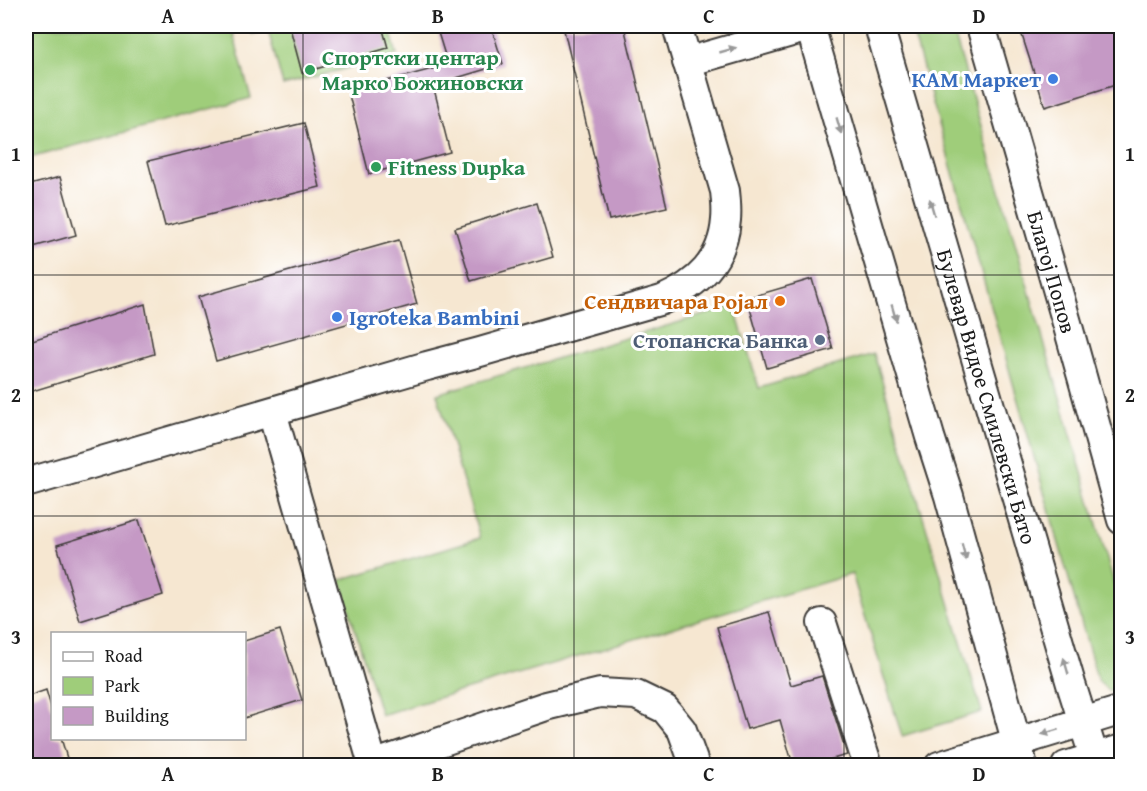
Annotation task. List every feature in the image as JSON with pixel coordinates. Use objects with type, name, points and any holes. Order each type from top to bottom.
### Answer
[{"type":"street","points":[[687,62],[810,26],[949,495],[1020,754]]},
{"type":"street","name":"Булевар Видое Смилевски Бато","points":[[879,26],[1071,684],[1096,761]]},
{"type":"street","name":"Благој Попов","points":[[981,26],[1122,520]]},
{"type":"street","points":[[26,483],[272,412],[416,374],[662,300],[680,292],[700,277],[715,260],[726,219],[725,191],[687,62],[682,27]]},
{"type":"street","points":[[272,412],[324,560],[372,765],[546,706],[600,693],[636,694],[665,709],[682,730],[695,765]]},
{"type":"street","points":[[822,623],[868,765]]},
{"type":"street","points":[[939,765],[1020,754],[1084,722],[1122,710]]},
{"type":"street","points":[[1066,765],[1096,761],[1122,749]]},
{"type":"green space","points":[[26,26],[231,26],[251,98],[26,159]]},
{"type":"green space","name":"Спортски центар Марко Божиновски","points":[[250,26],[389,26],[397,55],[283,85],[268,30],[252,34]]},
{"type":"green space","points":[[911,26],[952,26],[1121,607],[1121,694],[1108,690],[1098,681]]},
{"type":"green space","points":[[734,306],[759,388],[874,354],[982,712],[902,736],[852,574],[381,715],[340,580],[480,538],[437,394]]},
{"type":"building","points":[[298,26],[382,26],[388,48],[302,73],[290,28]]},
{"type":"building","points":[[436,26],[491,26],[503,64],[433,85],[450,152],[369,174],[348,91],[448,65]]},
{"type":"building","points":[[563,26],[624,26],[667,207],[609,220]]},
{"type":"building","points":[[1019,26],[1122,26],[1122,83],[1045,107]]},
{"type":"building","points":[[304,123],[320,187],[165,226],[148,161]]},
{"type":"building","points":[[60,177],[76,235],[26,249],[26,186]]},
{"type":"building","points":[[537,203],[553,257],[471,281],[455,228]]},
{"type":"building","points":[[399,240],[417,304],[216,361],[198,297]]},
{"type":"building","points":[[812,279],[833,349],[767,368],[747,298]]},
{"type":"building","points":[[145,304],[154,354],[26,393],[26,342]]},
{"type":"building","points":[[139,520],[163,595],[80,621],[57,545]]},
{"type":"building","points":[[769,612],[791,685],[822,676],[847,755],[810,765],[793,765],[780,720],[747,729],[717,627]]},
{"type":"building","points":[[280,630],[302,700],[246,717],[246,640]]},
{"type":"building","points":[[46,690],[51,707],[51,740],[62,740],[69,765],[26,765],[26,697]]},
{"type":"place","name":"Спортски центар Марко Божиновски","points":[[310,70]]},
{"type":"place","name":"КАМ Маркет","points":[[1053,79]]},
{"type":"place","name":"Fitness Dupka","points":[[376,167]]},
{"type":"place","name":"Сендвичара Ројал","points":[[780,301]]},
{"type":"place","name":"Igroteka Bambini","points":[[337,317]]},
{"type":"place","name":"Стопанска Банка","points":[[820,340]]}]
